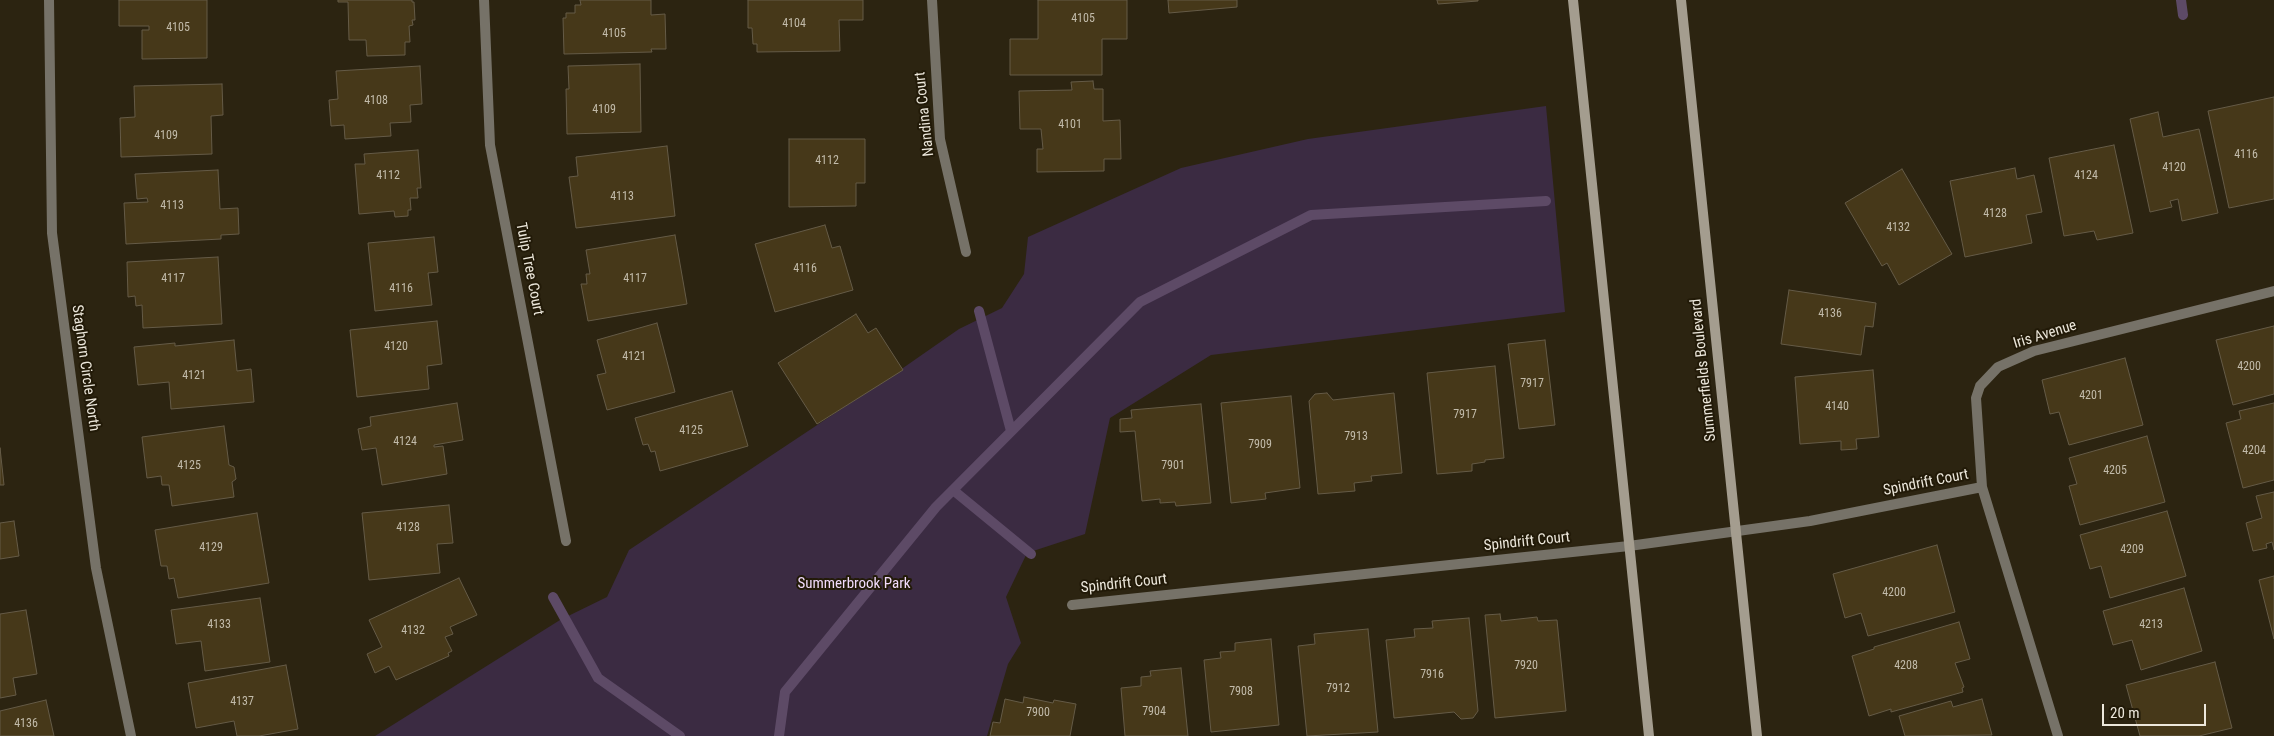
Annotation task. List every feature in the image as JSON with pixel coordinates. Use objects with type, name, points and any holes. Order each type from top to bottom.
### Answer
[{"type":"street","name":"Staghorn Circle North","points":[[50,0],[52,233],[96,568],[131,736]]},
{"type":"street","name":"Tulip Tree Court","points":[[484,0],[490,145],[566,541]]},
{"type":"street","name":"Nandina Court","points":[[932,0],[940,139],[966,252]]},
{"type":"street","points":[[1573,0],[1649,736]]},
{"type":"street","name":"Summerfields Boulevard","points":[[1681,0],[1757,736]]},
{"type":"street","name":"Iris Avenue","points":[[2058,736],[1982,488],[1976,398],[1980,386],[1998,367],[2034,351],[2274,291]]},
{"type":"street","name":"Spindrift Court","points":[[1072,605],[1629,546],[1810,521],[1982,488]]},
{"type":"green space","name":"Summerbrook Park","points":[[1546,106],[1565,312],[1211,355],[1110,418],[1085,534],[1027,553],[1006,597],[1021,643],[1008,664],[987,736],[375,736],[560,620],[607,597],[629,550],[959,329],[1002,308],[1024,274],[1028,237],[1181,168],[1308,139]]},
{"type":"building","points":[[119,0],[207,0],[207,58],[142,59],[142,30],[149,30],[149,26],[119,26]]},
{"type":"building","points":[[338,0],[412,0],[414,2],[415,20],[412,20],[413,25],[409,26],[410,42],[405,42],[405,55],[367,56],[366,40],[349,40],[348,2],[338,2]]},
{"type":"building","points":[[580,0],[651,0],[651,15],[665,14],[666,49],[651,49],[652,52],[564,54],[563,18],[566,18],[566,13],[575,13],[575,5],[581,5]]},
{"type":"building","points":[[748,0],[863,0],[863,20],[839,20],[840,51],[757,52],[757,44],[753,44],[752,28],[748,28]]},
{"type":"building","points":[[1038,0],[1127,0],[1127,39],[1102,39],[1102,75],[1010,75],[1010,39],[1038,39]]},
{"type":"building","points":[[1168,0],[1237,0],[1237,7],[1169,13]]},
{"type":"building","points":[[1437,0],[1478,0],[1478,1],[1438,4]]},
{"type":"building","points":[[640,64],[641,132],[567,134],[566,89],[569,89],[568,66]]},
{"type":"building","points":[[420,66],[422,104],[410,105],[411,122],[390,123],[391,136],[345,139],[344,125],[331,126],[329,100],[338,99],[336,71]]},
{"type":"building","points":[[1093,81],[1094,89],[1103,89],[1103,121],[1120,120],[1121,159],[1104,159],[1104,171],[1037,172],[1037,149],[1043,149],[1041,129],[1020,129],[1019,91],[1072,90],[1071,82]]},
{"type":"building","points":[[222,84],[223,115],[211,116],[212,154],[121,157],[120,118],[135,117],[134,86]]},
{"type":"building","points":[[2274,97],[2274,199],[2229,208],[2208,111]]},
{"type":"building","points":[[2158,112],[2163,137],[2199,129],[2218,213],[2182,221],[2178,199],[2170,201],[2172,207],[2150,212],[2130,119]]},
{"type":"building","points":[[789,139],[865,139],[865,183],[856,183],[856,206],[789,207]]},
{"type":"building","points":[[2114,145],[2133,233],[2097,240],[2094,231],[2064,236],[2049,158]]},
{"type":"building","points":[[667,146],[675,216],[576,228],[569,177],[578,176],[576,157]]},
{"type":"building","points":[[418,150],[421,188],[417,188],[418,198],[410,198],[411,210],[408,210],[408,216],[395,217],[394,211],[359,214],[355,164],[365,164],[364,154]]},
{"type":"building","points":[[2015,168],[2017,179],[2034,175],[2042,212],[2026,215],[2032,243],[1965,257],[1950,181]]},
{"type":"building","points":[[1902,169],[1952,254],[1899,285],[1887,263],[1882,266],[1845,203]]},
{"type":"building","points":[[218,170],[220,209],[238,208],[239,234],[221,235],[221,239],[126,244],[124,203],[148,202],[147,198],[137,199],[135,174]]},
{"type":"building","points":[[825,225],[832,248],[840,246],[853,290],[775,312],[755,244]]},
{"type":"building","points":[[675,235],[687,304],[588,321],[581,284],[587,284],[586,274],[590,274],[586,250]]},
{"type":"building","points":[[434,237],[438,272],[428,273],[432,305],[375,311],[368,243]]},
{"type":"building","points":[[218,257],[222,324],[143,328],[142,305],[136,306],[135,296],[128,297],[127,262]]},
{"type":"building","points":[[1789,290],[1876,303],[1873,327],[1865,326],[1861,355],[1781,344]]},
{"type":"building","points":[[856,314],[868,333],[876,328],[903,370],[817,424],[778,363]]},
{"type":"building","points":[[437,321],[442,364],[427,366],[429,389],[357,397],[350,330]]},
{"type":"building","points":[[657,323],[675,392],[607,410],[597,375],[606,373],[597,340]]},
{"type":"building","points":[[2274,326],[2274,394],[2233,405],[2216,340]]},
{"type":"building","points":[[234,340],[237,371],[251,369],[254,402],[171,409],[169,382],[138,385],[134,347],[175,343],[175,346]]},
{"type":"building","points":[[1545,340],[1555,425],[1519,429],[1508,344]]},
{"type":"building","points":[[2125,358],[2143,425],[2069,445],[2059,412],[2050,414],[2042,380]]},
{"type":"building","points":[[1495,366],[1504,458],[1485,460],[1485,462],[1472,464],[1472,471],[1437,474],[1427,373]]},
{"type":"building","points":[[1873,370],[1879,437],[1856,439],[1857,449],[1841,450],[1841,441],[1800,444],[1795,377]]},
{"type":"building","points":[[732,391],[748,446],[660,471],[655,451],[651,452],[648,444],[643,445],[635,418]]},
{"type":"building","points":[[1327,393],[1333,400],[1394,393],[1402,473],[1371,476],[1372,481],[1354,483],[1355,491],[1318,494],[1309,401],[1315,394]]},
{"type":"building","points":[[1291,396],[1300,488],[1265,493],[1266,499],[1231,503],[1221,403]]},
{"type":"building","points":[[457,403],[463,440],[434,445],[434,447],[443,446],[447,474],[382,485],[376,448],[362,450],[358,429],[371,426],[370,417]]},
{"type":"building","points":[[2274,403],[2274,480],[2243,488],[2226,423],[2241,419],[2239,411]]},
{"type":"building","points":[[1201,404],[1211,503],[1176,506],[1175,502],[1160,503],[1160,499],[1142,501],[1135,431],[1120,432],[1120,419],[1132,418],[1131,410]]},
{"type":"building","points":[[224,426],[229,465],[234,467],[236,479],[232,482],[234,497],[172,506],[169,485],[162,485],[161,476],[147,478],[142,437]]},
{"type":"building","points":[[2147,436],[2165,502],[2080,525],[2069,486],[2077,484],[2069,458]]},
{"type":"building","points":[[0,448],[4,485],[0,485]]},
{"type":"building","points":[[2274,492],[2274,550],[2272,542],[2266,544],[2267,548],[2253,551],[2246,523],[2262,518],[2256,496]]},
{"type":"building","points":[[449,505],[453,543],[437,544],[440,573],[369,580],[362,513]]},
{"type":"building","points":[[2167,511],[2186,576],[2110,598],[2101,566],[2090,569],[2080,535]]},
{"type":"building","points":[[257,513],[269,583],[178,598],[174,578],[169,579],[167,566],[161,566],[155,530]]},
{"type":"building","points":[[14,521],[19,556],[0,559],[0,523]]},
{"type":"building","points":[[1937,545],[1955,612],[1868,636],[1861,613],[1845,618],[1833,574]]},
{"type":"building","points":[[2274,576],[2274,639],[2259,580]]},
{"type":"building","points":[[459,578],[477,615],[450,627],[453,634],[445,637],[452,651],[448,653],[449,656],[396,680],[389,666],[375,673],[367,654],[382,647],[369,620]]},
{"type":"building","points":[[2184,588],[2202,651],[2141,670],[2132,640],[2113,645],[2103,611]]},
{"type":"building","points":[[260,598],[270,662],[205,671],[201,641],[176,644],[171,610]]},
{"type":"building","points":[[26,610],[37,674],[13,678],[16,695],[0,698],[0,614]]},
{"type":"building","points":[[1500,614],[1501,621],[1537,617],[1538,621],[1557,620],[1566,711],[1495,718],[1485,615]]},
{"type":"building","points":[[1469,618],[1478,711],[1473,718],[1461,719],[1454,712],[1394,718],[1386,640],[1415,637],[1414,629],[1433,628],[1432,621]]},
{"type":"building","points":[[1959,622],[1970,659],[1955,663],[1964,687],[1962,688],[1963,692],[1891,712],[1891,709],[1869,716],[1852,656],[1874,649],[1874,647]]},
{"type":"building","points":[[1368,629],[1378,732],[1307,736],[1298,646],[1315,644],[1314,634]]},
{"type":"building","points":[[1271,639],[1279,725],[1211,732],[1204,660],[1221,658],[1220,652],[1235,651],[1235,643]]},
{"type":"building","points":[[2215,662],[2232,728],[2199,736],[2140,736],[2126,685]]},
{"type":"building","points":[[286,665],[298,729],[259,736],[237,736],[234,721],[196,728],[188,683]]},
{"type":"building","points":[[1181,668],[1188,736],[1125,736],[1121,688],[1141,686],[1141,677],[1151,676],[1150,671]]},
{"type":"building","points":[[1024,697],[1053,703],[1054,700],[1076,704],[1070,736],[990,736],[993,722],[1000,723],[1005,699],[1023,703]]},
{"type":"building","points":[[1982,699],[1992,735],[1905,736],[1899,716],[1951,701],[1953,707]]},
{"type":"building","points":[[46,700],[54,736],[0,736],[0,711]]},
{"type":"waterway","points":[[2181,0],[2183,15]]},
{"type":"waterway","points":[[779,736],[785,692],[936,507],[1140,302],[1311,215],[1546,201]]},
{"type":"waterway","points":[[979,311],[1011,431]]},
{"type":"waterway","points":[[953,490],[1031,554]]},
{"type":"waterway","points":[[553,597],[598,678],[680,736]]}]
